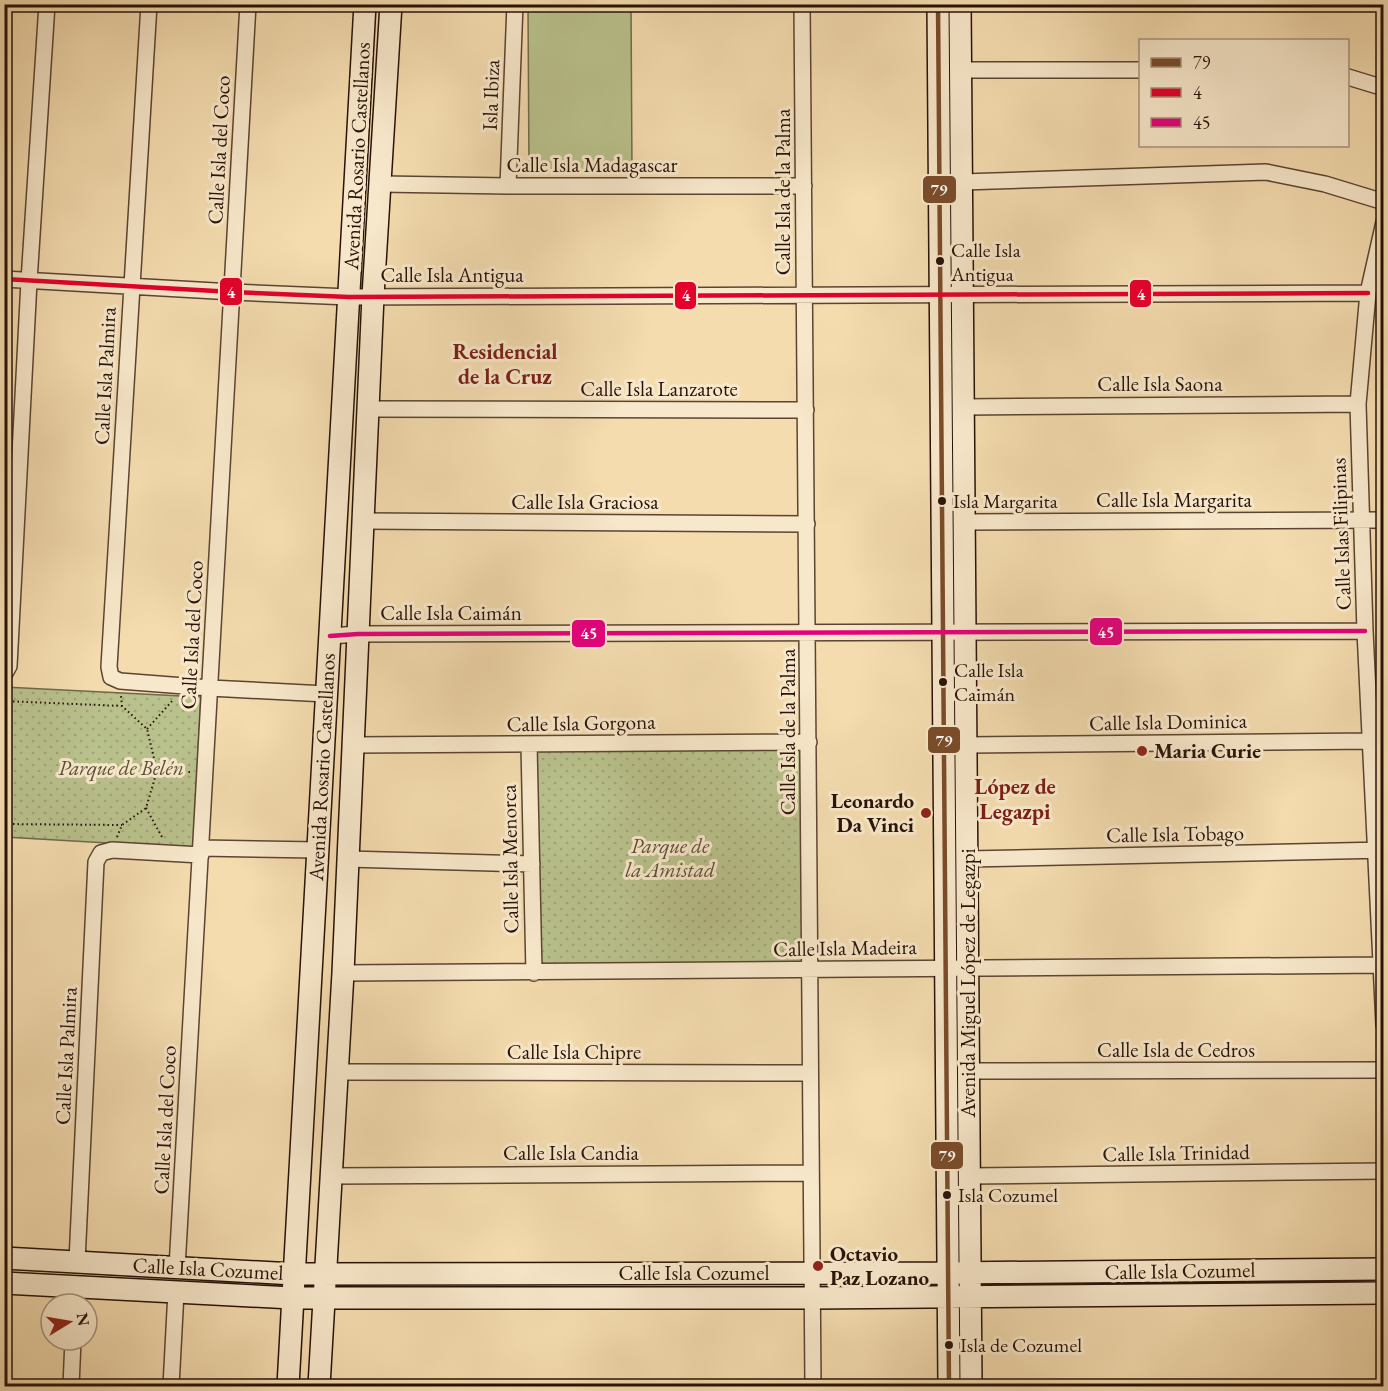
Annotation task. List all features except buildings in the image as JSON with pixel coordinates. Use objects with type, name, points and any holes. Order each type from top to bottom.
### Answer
[{"type":"street","points":[[5,675],[9,666],[46,4]]},
{"type":"street","name":"Calle Isla Palmira","points":[[115,679],[109,667],[149,4]]},
{"type":"street","name":"Calle Isla del Coco","points":[[177,1268],[248,4]]},
{"type":"street","name":"Avenida Rosario Castellanos","points":[[288,1386],[365,4]]},
{"type":"street","name":"Avenida Rosario Castellanos","points":[[319,1386],[338,1072],[368,409],[391,4]]},
{"type":"street","name":"Isla Ibiza","points":[[508,186],[515,4]]},
{"type":"street","name":"Calle Isla de la Palma","points":[[802,4],[813,1386]]},
{"type":"street","name":"Avenida Miguel López de Legazpi","points":[[938,4],[949,1386]]},
{"type":"street","name":"Avenida Miguel López de Legazpi","points":[[960,4],[971,1386]]},
{"type":"street","points":[[961,70],[1139,70]]},
{"type":"street","points":[[1349,78],[1383,88]]},
{"type":"street","points":[[962,182],[1266,172],[1325,184],[1383,202]]},
{"type":"street","name":"Calle Isla Madagascar","points":[[381,184],[804,186]]},
{"type":"street","name":"Calle Islas Filipinas","points":[[1383,222],[1368,293],[1358,404],[1365,631],[1380,850],[1383,1025]]},
{"type":"street","name":"Calle Isla Antigua","points":[[4,279],[349,297],[1368,293]]},
{"type":"street","name":"Calle Isla Saona","points":[[963,407],[1358,404]]},
{"type":"street","name":"Calle Isla Lanzarote","points":[[368,409],[806,410]]},
{"type":"street","name":"Calle Isla Margarita","points":[[964,522],[1383,520]]},
{"type":"street","name":"Calle Isla Graciosa","points":[[363,521],[807,524]]},
{"type":"street","name":"Calle Isla Caimán","points":[[330,636],[358,634],[1365,631]]},
{"type":"street","points":[[115,679],[210,688],[326,693]]},
{"type":"street","name":"Calle Isla Dominica","points":[[966,746],[1371,741]]},
{"type":"street","name":"Calle Isla Gorgona","points":[[353,745],[809,742]]},
{"type":"street","name":"Calle Isla Menorca","points":[[529,745],[534,973]]},
{"type":"street","points":[[107,851],[172,854],[318,850]]},
{"type":"street","name":"Calle Isla Tobago","points":[[967,859],[1380,850]]},
{"type":"street","name":"Calle Isla Palmira","points":[[77,1261],[96,862],[107,851]]},
{"type":"street","points":[[348,860],[532,864]]},
{"type":"street","name":"Calle Isla Madeira","points":[[343,973],[1382,965]]},
{"type":"street","name":"Calle Isla de Cedros","points":[[968,1071],[1383,1070]]},
{"type":"street","name":"Calle Isla Chipre","points":[[338,1072],[810,1073]]},
{"type":"street","name":"Calle Isla Trinidad","points":[[969,1176],[1383,1171]]},
{"type":"street","name":"Calle Isla Candia","points":[[332,1176],[811,1173]]},
{"type":"street","name":"Calle Isla Cozumel","points":[[4,1258],[294,1274],[970,1273],[1383,1269]]},
{"type":"street","name":"Calle Isla Cozumel","points":[[4,1282],[59,1292]]},
{"type":"street","points":[[171,1386],[176,1292]]},
{"type":"street","name":"Calle Isla Cozumel","points":[[99,1294],[176,1292],[292,1298],[812,1298],[1383,1293]]},
{"type":"street","points":[[71,1386],[72,1352]]},
{"type":"path","points":[[107,851],[122,825],[146,808],[157,771],[147,729],[122,706],[115,679]]},
{"type":"path","points":[[147,729],[186,686]]},
{"type":"path","points":[[4,701],[122,706]]},
{"type":"path","points":[[157,771],[205,773]]},
{"type":"path","points":[[146,808],[172,854]]},
{"type":"path","points":[[4,824],[122,825]]},
{"type":"green space","points":[[528,5],[631,5],[632,172],[529,171]]},
{"type":"green space","name":"Parque de Belén","points":[[4,687],[201,697],[193,848],[5,837]]},
{"type":"green space","name":"Parque de la Amistad","points":[[804,747],[805,965],[539,968],[534,750]]},
{"type":"transit line","name":"79","points":[[938,4],[949,1386]]},
{"type":"transit line","name":"4","points":[[4,279],[349,297],[1368,293]]},
{"type":"transit line","name":"45","points":[[330,636],[358,634],[1365,631]]},
{"type":"place","name":"Calle Isla Antigua","points":[[940,261]]},
{"type":"place","name":"Isla Margarita","points":[[942,501]]},
{"type":"place","name":"Calle Isla Caimán","points":[[943,682]]},
{"type":"place","name":"Maria Curie","points":[[1142,751]]},
{"type":"place","name":"Leonardo Da Vinci","points":[[926,813]]},
{"type":"place","name":"Isla Cozumel","points":[[947,1195]]},
{"type":"place","name":"Octavio Paz Lozano","points":[[818,1266]]},
{"type":"place","name":"Isla de Cozumel","points":[[949,1345]]},
{"type":"district","name":"Residencial de la Cruz","points":[[505,364]]},
{"type":"district","name":"López de Legazpi","points":[[1015,798]]}]
